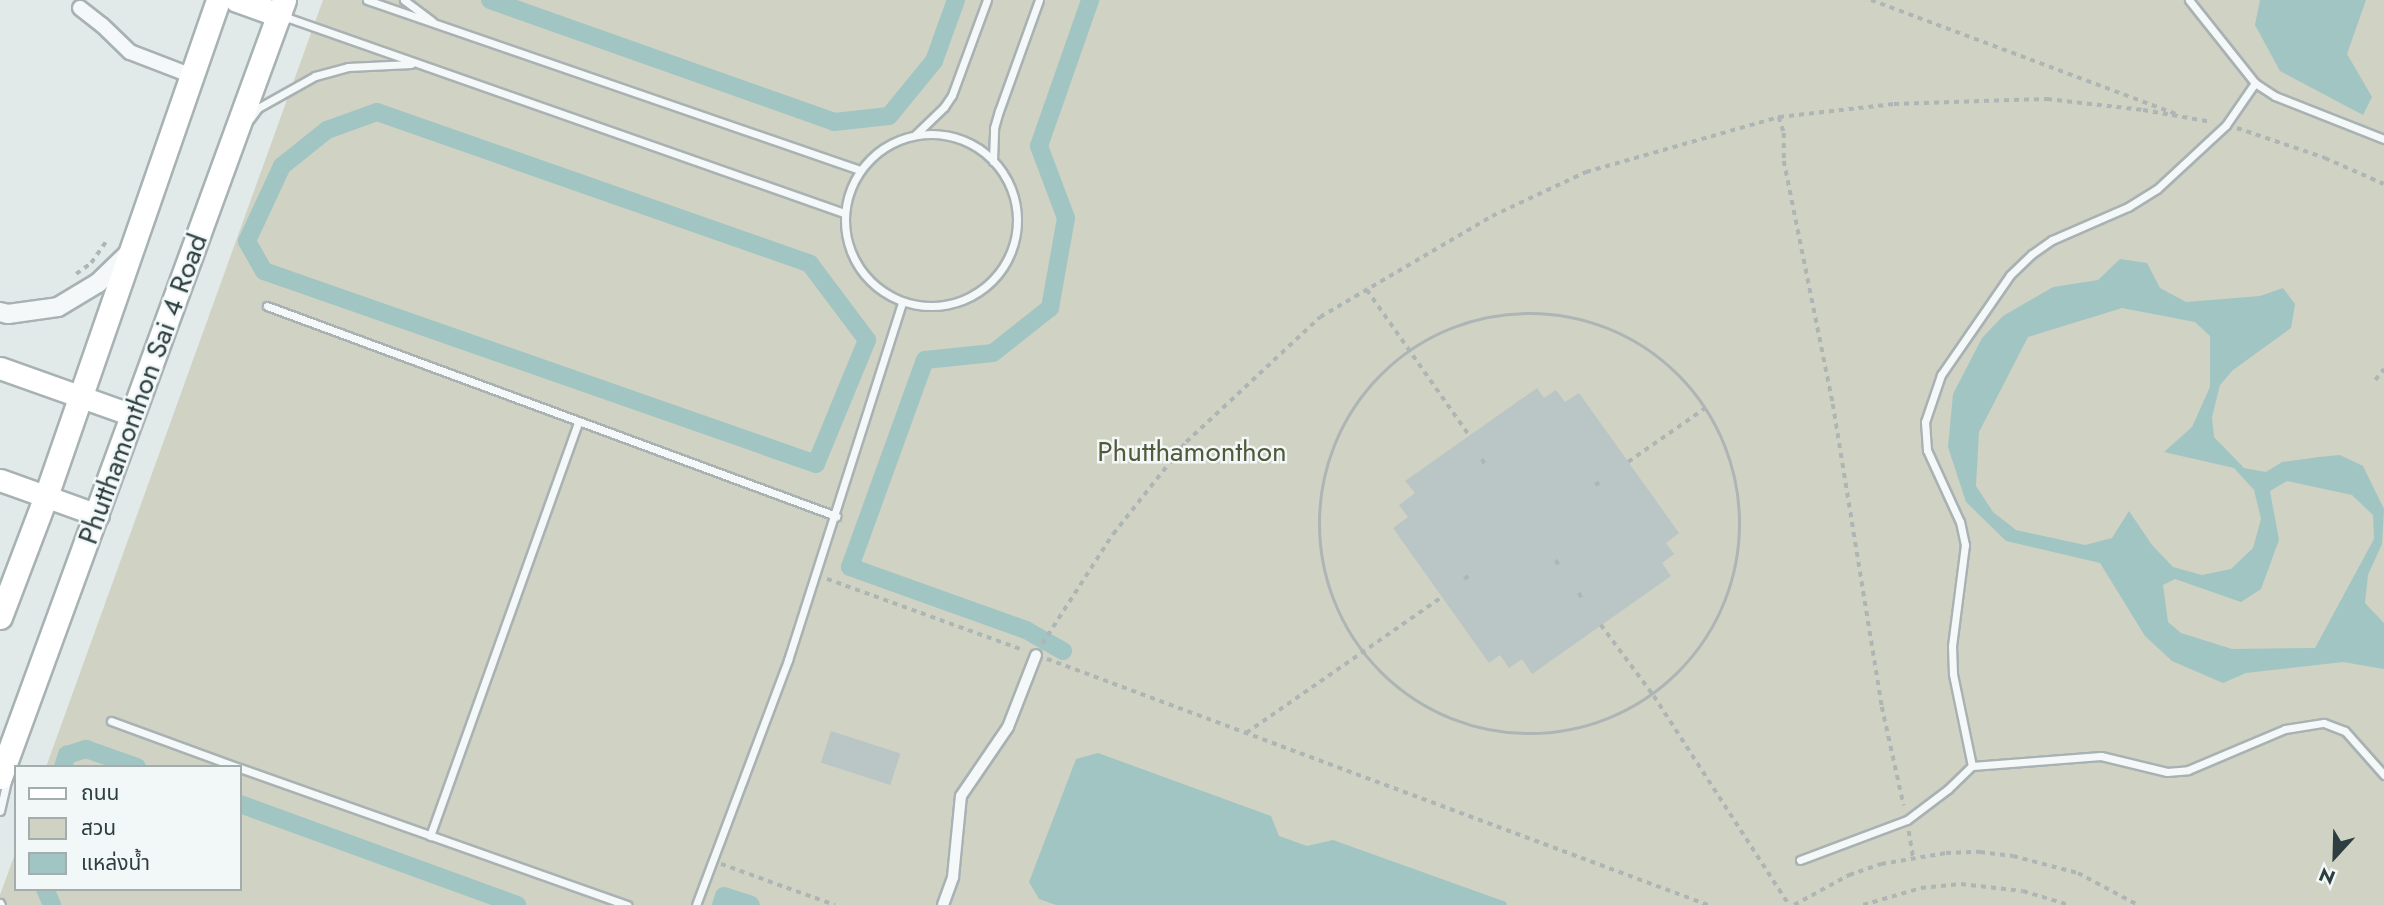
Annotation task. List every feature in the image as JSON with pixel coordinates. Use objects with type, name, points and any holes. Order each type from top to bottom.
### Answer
[{"type":"main road","name":"Phutthamonthon Sai 4 Road","points":[[0,617],[46,496],[78,396],[218,0]]},
{"type":"main road","points":[[237,0],[282,7]]},
{"type":"main road","name":"Phutthamonthon Sai 4 Road","points":[[0,777],[282,7]]},
{"type":"main road","points":[[0,368],[132,415]]},
{"type":"main road","points":[[0,480],[98,515]]},
{"type":"street","points":[[80,8],[130,52],[190,75]]},
{"type":"street","points":[[0,312],[8,314],[58,307],[98,283],[128,254]]},
{"type":"street","points":[[943,905],[953,877],[961,796],[1008,727],[1036,655]]},
{"type":"lane","points":[[367,0],[860,170]]},
{"type":"lane","points":[[404,0],[436,25]]},
{"type":"lane","points":[[915,135],[944,107],[952,94],[987,0]]},
{"type":"lane","points":[[993,160],[993,138],[999,111],[1039,0]]},
{"type":"lane","points":[[2189,0],[2255,83],[2275,96],[2384,139]]},
{"type":"lane","points":[[282,7],[416,64],[844,213]]},
{"type":"lane","points":[[221,170],[258,108],[279,94],[315,76],[348,67],[416,64]]},
{"type":"lane","points":[[1972,766],[1953,674],[1952,646],[1965,545],[1960,522],[1927,450],[1925,422],[1931,398],[1941,376],[2010,275],[2052,240],[2128,207],[2157,189],[2226,125],[2255,83]]},
{"type":"lane","points":[[937,134],[958,138],[977,147],[993,160],[1009,182],[1017,206],[1017,232],[1010,256],[996,278],[977,294],[953,304],[927,307],[902,302],[885,294],[858,268],[849,251],[844,213],[849,190],[860,170],[875,153],[894,142],[915,135],[937,134]]},
{"type":"lane","points":[[696,905],[788,660],[902,302]]},
{"type":"lane","points":[[267,306],[836,516]]},
{"type":"lane","points":[[430,835],[578,422]]},
{"type":"lane","points":[[111,721],[233,765]]},
{"type":"lane","points":[[1800,860],[1907,820],[1948,789],[1972,766],[2101,756],[2167,772],[2188,770],[2285,729],[2325,723],[2345,731],[2384,775]]},
{"type":"lane","points":[[0,811],[19,725]]},
{"type":"lane","points":[[242,768],[626,905]]},
{"type":"path","points":[[1871,0],[2188,118]]},
{"type":"path","points":[[1036,655],[1113,534],[1186,443],[1320,317],[1492,216],[1586,172],[1779,117],[1894,104],[2047,99],[2226,125],[2325,158],[2384,184]]},
{"type":"path","points":[[1779,117],[1784,133],[1784,161],[1833,404],[1882,707],[1913,857]]},
{"type":"path","points":[[71,278],[92,263],[107,240]]},
{"type":"path","points":[[1367,290],[1469,435]]},
{"type":"path","points":[[1514,314],[1569,318],[1622,335],[1657,358],[1668,366],[1705,408],[1733,466],[1741,530],[1735,568],[1730,594],[1700,650],[1654,696],[1596,725],[1533,736],[1468,726],[1410,698],[1362,653],[1334,604],[1319,548],[1320,491],[1337,437],[1367,388],[1410,350],[1459,326],[1514,314]]},
{"type":"path","points":[[2375,380],[2384,369]]},
{"type":"path","points":[[1628,462],[1705,408]]},
{"type":"path","points":[[1482,459],[1486,467]]},
{"type":"path","points":[[1595,485],[1603,481]]},
{"type":"path","points":[[1556,560],[1559,566]]},
{"type":"path","points":[[815,574],[1708,905]]},
{"type":"path","points":[[1465,579],[1470,575]]},
{"type":"path","points":[[1579,593],[1582,599]]},
{"type":"path","points":[[1246,733],[1442,597]]},
{"type":"path","points":[[1601,625],[1654,696],[1789,905]]},
{"type":"path","points":[[1794,905],[1849,875],[1913,857],[1946,853],[2013,856],[2078,873],[2138,905]]},
{"type":"path","points":[[713,861],[835,905]]},
{"type":"path","points":[[1863,905],[1921,888],[1961,884],[2023,891],[2068,905]]},
{"type":"green space","name":"Phutthamonthon","points":[[323,0],[2384,0],[2384,905],[0,905],[0,895],[14,856],[14,891],[242,891],[242,765],[47,765]]},
{"type":"water","points":[[2260,0],[2366,0],[2347,54],[2372,97],[2363,115],[2280,71],[2255,25]]},
{"type":"water","points":[[2120,259],[2147,263],[2160,288],[2186,302],[2260,296],[2283,288],[2295,304],[2291,328],[2233,370],[2220,385],[2212,417],[2214,437],[2244,468],[2266,472],[2282,462],[2340,455],[2363,466],[2384,509],[2382,544],[2368,575],[2365,603],[2384,623],[2384,669],[2343,662],[2246,673],[2223,683],[2172,661],[2145,636],[2100,563],[2006,541],[1966,502],[1948,447],[1953,394],[1982,338],[2003,316],[2053,287],[2098,280]],"holes":[[[2122,308],[2195,322],[2210,336],[2210,387],[2192,427],[2164,452],[2234,468],[2254,490],[2261,519],[2253,548],[2231,569],[2202,575],[2173,567],[2152,545],[2129,511],[2112,538],[2085,545],[2016,530],[1993,512],[1976,486],[1979,432],[2028,337]],[[2287,481],[2352,495],[2373,515],[2374,539],[2315,648],[2232,649],[2181,633],[2168,622],[2163,585],[2175,579],[2241,602],[2261,589],[2279,540],[2270,491]]]},
{"type":"water","points":[[1098,753],[1271,816],[1279,836],[1307,846],[1333,840],[1506,902],[1507,905],[1056,905],[1039,899],[1029,882],[1076,759]]},
{"type":"building","points":[[1537,388],[1544,398],[1556,390],[1565,402],[1579,393],[1679,533],[1666,543],[1674,554],[1662,563],[1671,576],[1532,674],[1522,659],[1509,668],[1500,655],[1489,663],[1393,528],[1408,517],[1399,505],[1415,493],[1405,481]]},
{"type":"building","points":[[831,731],[900,754],[890,785],[821,762]]},
{"type":"waterway","points":[[490,0],[834,122],[889,116],[934,61],[956,0]]},
{"type":"waterway","points":[[1063,651],[1026,630],[850,567],[925,360],[993,353],[1050,308],[1066,218],[1039,146],[1090,0]]},
{"type":"waterway","points":[[377,112],[810,264],[867,340],[816,464],[264,271],[247,241],[282,166],[327,130],[377,112]]},
{"type":"waterway","points":[[64,765],[67,755],[86,749],[131,765]]},
{"type":"waterway","points":[[242,805],[517,905]]},
{"type":"waterway","points":[[46,891],[52,905]]},
{"type":"waterway","points":[[721,905],[724,896],[751,905]]}]
